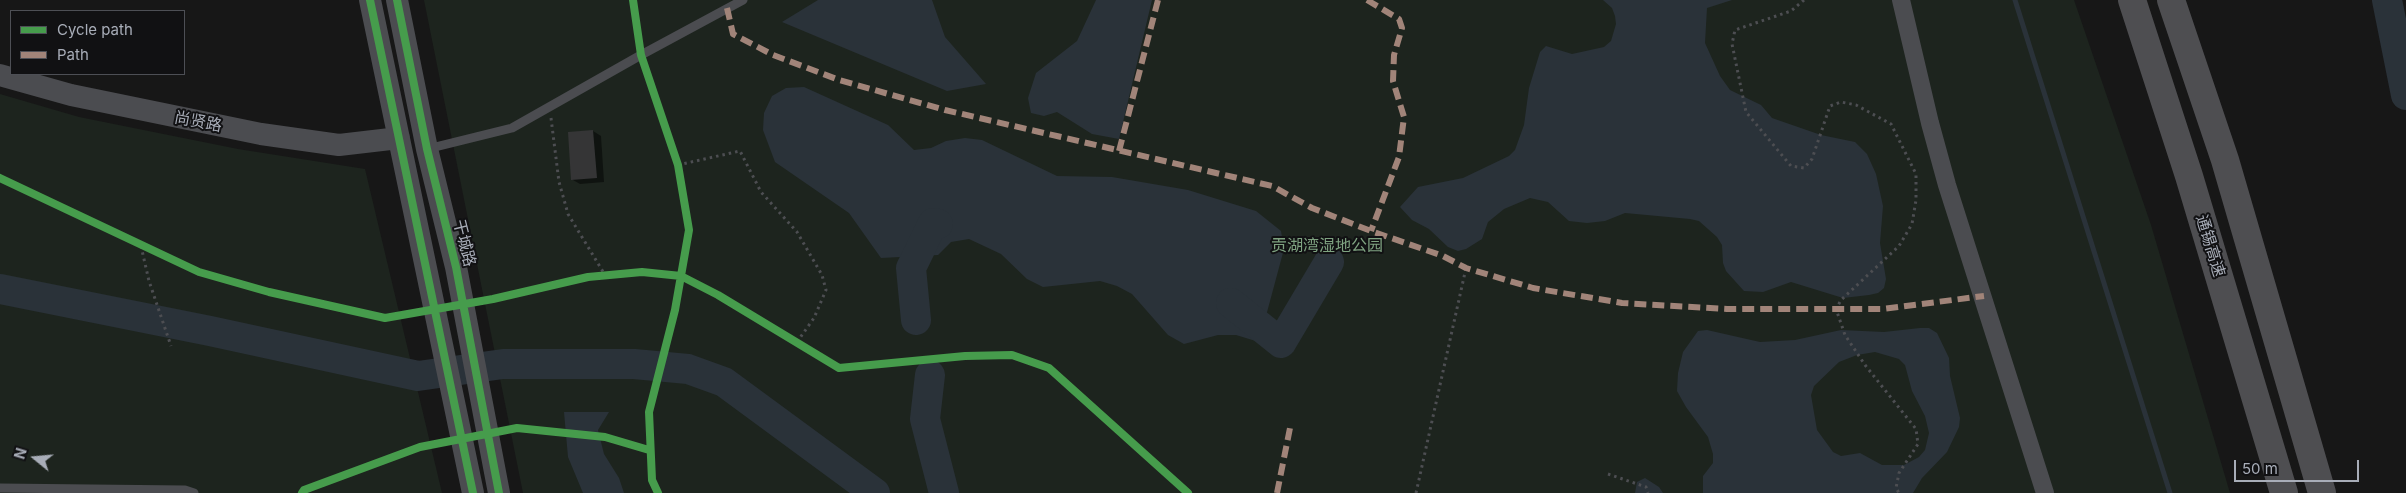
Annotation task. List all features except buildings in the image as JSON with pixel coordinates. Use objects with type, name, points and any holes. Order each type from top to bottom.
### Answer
[{"type":"highway","name":"通锡高速","points":[[2132,0],[2189,176],[2284,493]]},
{"type":"highway","points":[[2171,0],[2225,160],[2322,493]]},
{"type":"street","points":[[370,0],[473,493]]},
{"type":"street","name":"干城路","points":[[397,0],[427,150],[456,267],[499,493]]},
{"type":"street","points":[[1901,0],[1930,123],[1947,185],[2044,493]]},
{"type":"street","name":"尚贤路","points":[[0,73],[70,91],[261,131],[340,140],[399,137]]},
{"type":"lane","points":[[427,150],[512,128],[550,108],[641,54],[743,0]]},
{"type":"lane","points":[[0,488],[185,490],[194,493]]},
{"type":"path","points":[[1804,0],[1791,11],[1735,30],[1732,44],[1746,112],[1792,166],[1804,168],[1812,159],[1830,106],[1841,102],[1856,105],[1891,124],[1916,174],[1916,200],[1912,224],[1898,246],[1841,300],[1836,310],[1845,335],[1865,365],[1916,429],[1918,444],[1899,473],[1896,488],[1899,493]]},
{"type":"path","points":[[550,108],[559,182],[568,214],[605,275]]},
{"type":"path","points":[[678,165],[740,151],[761,192],[798,232],[822,274],[826,290],[814,318],[797,342]]},
{"type":"path","points":[[140,246],[149,281],[172,346]]},
{"type":"path","points":[[1416,493],[1466,268]]},
{"type":"path","points":[[1608,474],[1646,487],[1648,493]]},
{"type":"green space","name":"贡湖湾湿地公园","points":[[424,0],[2074,0],[2151,225],[2230,493],[523,493]]},
{"type":"green space","points":[[0,94],[79,117],[238,149],[365,169],[442,493],[0,493]]},
{"type":"shaded area","points":[[818,0],[932,0],[945,37],[986,84],[947,91],[782,22]]},
{"type":"shaded area","points":[[1096,0],[1152,0],[1119,139],[1092,134],[1057,112],[1044,116],[1031,113],[1028,98],[1036,73],[1077,41]]},
{"type":"shaded area","points":[[1603,0],[1732,0],[1707,8],[1705,43],[1720,76],[1730,90],[1761,105],[1772,118],[1821,135],[1855,142],[1867,154],[1876,174],[1883,206],[1880,243],[1886,279],[1884,288],[1878,293],[1843,298],[1791,282],[1763,292],[1744,291],[1726,271],[1723,263],[1722,245],[1717,237],[1699,221],[1690,219],[1625,213],[1605,221],[1587,223],[1569,221],[1548,202],[1530,198],[1504,209],[1488,222],[1482,239],[1466,249],[1458,251],[1448,247],[1429,229],[1412,220],[1400,207],[1418,187],[1463,178],[1509,156],[1515,150],[1524,125],[1529,88],[1540,52],[1546,46],[1572,54],[1604,47],[1611,41],[1616,24],[1615,16],[1612,8]]},
{"type":"shaded area","points":[[804,87],[888,125],[914,150],[931,148],[946,141],[965,138],[982,140],[1057,176],[1112,177],[1188,190],[1256,211],[1281,231],[1284,249],[1259,342],[1236,335],[1218,335],[1184,344],[1168,335],[1132,294],[1117,286],[1100,281],[1043,287],[1027,279],[1001,254],[969,239],[951,242],[938,255],[881,258],[849,213],[775,162],[763,130],[764,113],[772,96],[786,88]]},
{"type":"shaded area","points":[[1929,328],[1937,333],[1949,358],[1950,376],[1960,418],[1959,427],[1947,452],[1922,478],[1913,493],[1703,493],[1703,476],[1713,463],[1713,454],[1708,437],[1677,391],[1678,373],[1683,352],[1698,331],[1707,330],[1760,342],[1795,340],[1841,330],[1884,332]],"holes":[[[1875,352],[1899,359],[1905,365],[1912,391],[1925,416],[1929,433],[1925,450],[1919,457],[1904,465],[1882,465],[1860,453],[1841,456],[1833,452],[1817,430],[1811,395],[1814,386],[1839,362],[1857,355]]]},
{"type":"shaded area","points":[[564,412],[609,412],[598,430],[604,454],[619,478],[624,493],[583,493],[568,457]]},
{"type":"shaded area","points":[[1645,478],[1659,487],[1663,493],[1635,493],[1637,482]]},
{"type":"waterway","points":[[2015,0],[2170,493]]},
{"type":"waterway","points":[[2387,0],[2406,95]]},
{"type":"waterway","points":[[916,320],[911,268],[933,223],[938,224]]},
{"type":"waterway","points":[[1231,303],[1281,343],[1329,262]]},
{"type":"waterway","points":[[0,289],[210,331],[418,376],[503,364],[634,364],[688,369],[724,382],[875,493]]},
{"type":"waterway","points":[[930,375],[925,419],[944,493]]},
{"type":"marked path","points":[[1119,151],[1158,0]]},
{"type":"marked path","points":[[1367,0],[1399,19],[1402,28],[1394,55],[1393,81],[1404,117],[1399,157],[1371,231]]},
{"type":"marked path","points":[[727,8],[733,34],[773,55],[839,80],[945,110],[1272,186],[1312,208],[1443,256],[1466,268],[1533,288],[1622,303],[1727,309],[1882,309],[1984,296]]},
{"type":"marked path","points":[[1277,493],[1290,428]]},
{"type":"cycle path","points":[[370,0],[473,493]]},
{"type":"cycle path","points":[[397,0],[427,149],[456,267],[499,493]]},
{"type":"cycle path","points":[[633,0],[641,55],[678,165],[689,230],[675,310],[649,412],[652,480],[658,493]]},
{"type":"cycle path","points":[[0,178],[199,272],[269,292],[385,318],[493,299],[588,277],[642,272],[681,276],[718,295],[839,368],[965,356],[1012,355],[1049,368],[1188,493]]},
{"type":"cycle path","points":[[302,493],[304,490],[420,447],[517,428],[605,437],[649,450]]}]
